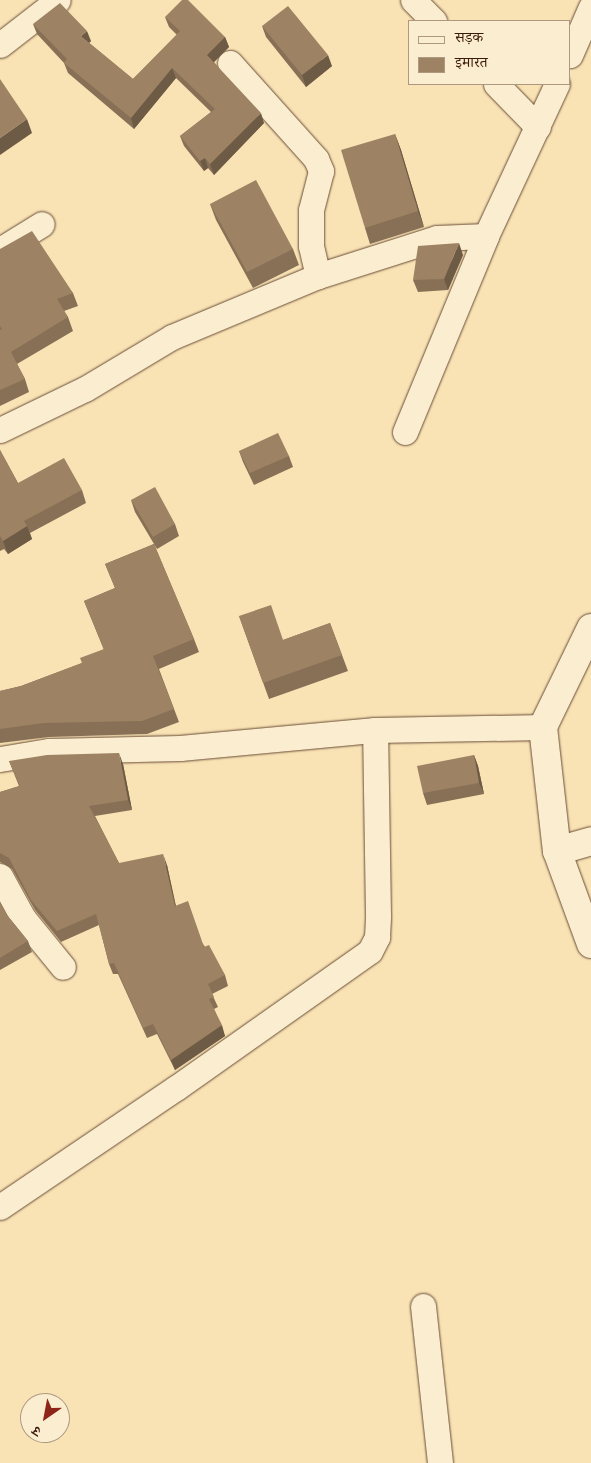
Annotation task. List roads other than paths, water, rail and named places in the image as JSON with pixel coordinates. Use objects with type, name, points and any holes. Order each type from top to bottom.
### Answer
[{"type":"street","points":[[0,45],[58,0]]},
{"type":"street","points":[[413,0],[433,20]]},
{"type":"street","points":[[571,53],[591,7]]},
{"type":"street","points":[[230,63],[316,158],[321,171],[311,210],[311,246],[318,276]]},
{"type":"street","points":[[497,85],[538,126]]},
{"type":"street","points":[[405,432],[486,236],[557,85]]},
{"type":"street","points":[[0,250],[42,224]]},
{"type":"street","points":[[0,430],[85,389],[172,337],[318,276],[437,238],[486,236]]},
{"type":"street","points":[[591,628],[543,727],[557,851],[591,944]]},
{"type":"street","points":[[0,759],[49,751],[180,748],[375,730],[543,727]]},
{"type":"street","points":[[0,1207],[184,1083],[370,951],[377,937],[378,916],[375,730]]},
{"type":"street","points":[[557,851],[591,841]]},
{"type":"street","points":[[0,876],[23,918],[62,967]]},
{"type":"street","points":[[423,1306],[440,1463]]}]
